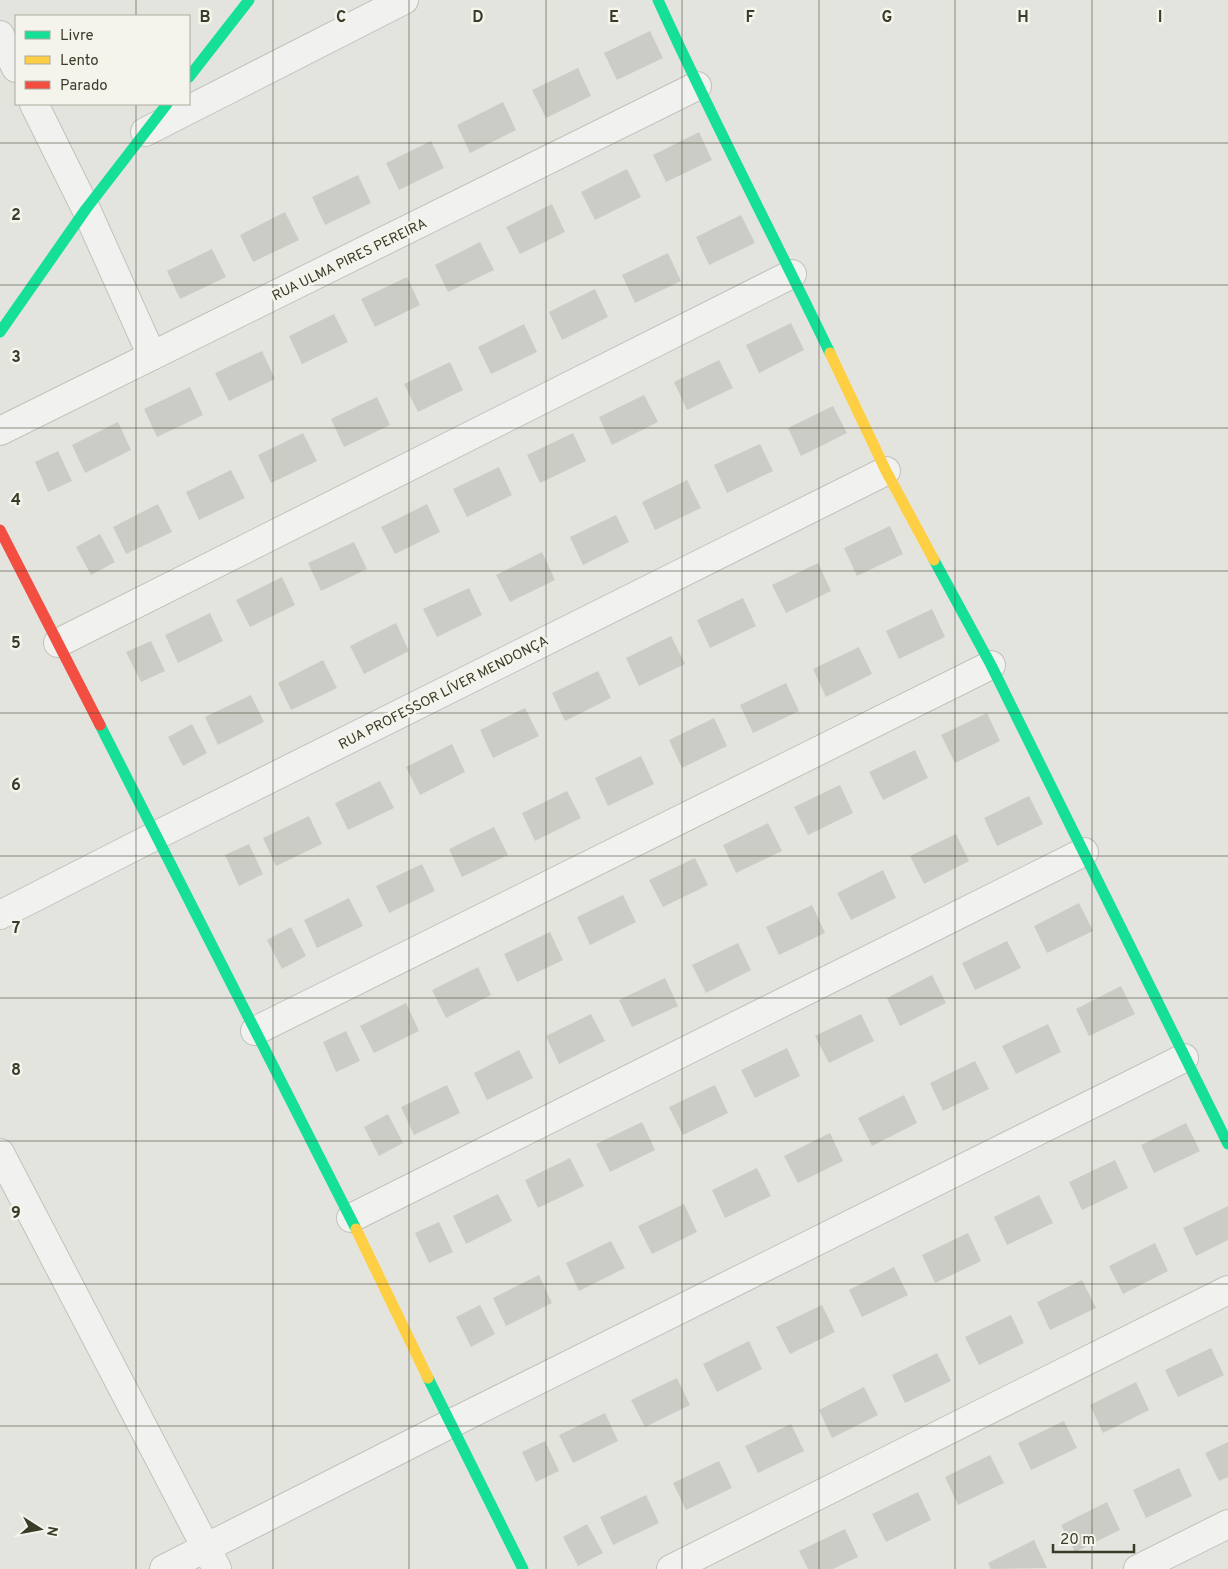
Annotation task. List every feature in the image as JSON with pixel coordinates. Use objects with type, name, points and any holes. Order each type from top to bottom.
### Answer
[{"type":"street","points":[[190,75],[249,0]]},
{"type":"street","points":[[146,132],[404,0]]},
{"type":"street","points":[[658,0],[697,86],[792,274],[886,471],[991,665],[1228,1144]]},
{"type":"street","points":[[0,35],[15,66]]},
{"type":"street","name":"RUA ULMA PIRES PEREIRA","points":[[0,431],[697,86]]},
{"type":"street","points":[[34,105],[86,209],[152,356]]},
{"type":"street","points":[[0,332],[86,209],[166,105]]},
{"type":"street","points":[[58,643],[792,274]]},
{"type":"street","name":"RUA PROFESSOR LÍVER MENDONÇA","points":[[0,915],[154,836],[886,471]]},
{"type":"street","points":[[0,530],[154,836],[351,1218],[450,1424],[523,1569]]},
{"type":"street","points":[[255,1031],[991,665]]},
{"type":"street","points":[[351,1218],[1084,852]]},
{"type":"street","points":[[164,1569],[212,1559],[450,1424],[1184,1058]]},
{"type":"street","points":[[0,1153],[212,1559]]},
{"type":"street","points":[[671,1569],[1228,1290]]},
{"type":"street","points":[[1138,1569],[1228,1524]]},
{"type":"building","points":[[650,31],[663,58],[617,80],[604,53]]},
{"type":"building","points":[[578,68],[591,96],[546,118],[532,90]]},
{"type":"building","points":[[503,102],[516,130],[470,153],[457,125]]},
{"type":"building","points":[[699,132],[712,160],[666,182],[653,155]]},
{"type":"building","points":[[431,141],[444,168],[399,190],[386,163]]},
{"type":"building","points":[[627,169],[641,197],[595,220],[581,192]]},
{"type":"building","points":[[358,175],[371,203],[325,225],[312,197]]},
{"type":"building","points":[[552,204],[565,232],[520,254],[506,227]]},
{"type":"building","points":[[285,212],[299,240],[253,262],[240,235]]},
{"type":"building","points":[[741,215],[755,243],[709,265],[696,237]]},
{"type":"building","points":[[480,242],[494,270],[448,292],[435,265]]},
{"type":"building","points":[[212,249],[226,277],[180,299],[167,271]]},
{"type":"building","points":[[668,253],[681,281],[635,303],[622,275]]},
{"type":"building","points":[[407,277],[420,305],[375,327],[361,299]]},
{"type":"building","points":[[595,289],[608,317],[562,340],[549,312]]},
{"type":"building","points":[[334,314],[348,342],[302,364],[289,336]]},
{"type":"building","points":[[791,323],[804,350],[759,373],[746,345]]},
{"type":"building","points":[[524,324],[537,352],[491,374],[478,347]]},
{"type":"building","points":[[262,351],[275,379],[229,401],[215,373]]},
{"type":"building","points":[[719,360],[733,388],[687,410],[674,382]]},
{"type":"building","points":[[450,362],[463,390],[418,412],[404,384]]},
{"type":"building","points":[[190,387],[203,415],[157,437],[144,409]]},
{"type":"building","points":[[644,395],[658,422],[612,445],[599,417]]},
{"type":"building","points":[[377,397],[390,425],[344,447],[331,419]]},
{"type":"building","points":[[833,406],[847,433],[801,456],[788,428]]},
{"type":"building","points":[[118,422],[131,450],[85,473],[72,445]]},
{"type":"building","points":[[303,433],[317,461],[271,483],[258,455]]},
{"type":"building","points":[[573,433],[586,461],[540,483],[527,455]]},
{"type":"building","points":[[760,444],[773,471],[727,493],[714,465]]},
{"type":"building","points":[[58,451],[72,481],[48,492],[35,462]]},
{"type":"building","points":[[499,467],[512,495],[467,517],[453,489]]},
{"type":"building","points":[[231,470],[245,498],[199,520],[186,492]]},
{"type":"building","points":[[687,480],[701,508],[655,530],[642,502]]},
{"type":"building","points":[[158,504],[172,532],[126,554],[113,527]]},
{"type":"building","points":[[427,504],[440,532],[395,554],[381,527]]},
{"type":"building","points":[[616,515],[629,542],[583,565],[570,537]]},
{"type":"building","points":[[890,526],[903,554],[857,576],[844,548]]},
{"type":"building","points":[[100,534],[115,562],[91,575],[76,547]]},
{"type":"building","points":[[354,542],[367,569],[321,591],[308,563]]},
{"type":"building","points":[[542,552],[555,580],[510,602],[496,575]]},
{"type":"building","points":[[818,563],[831,591],[786,613],[772,585]]},
{"type":"building","points":[[282,577],[295,605],[250,627],[236,600]]},
{"type":"building","points":[[469,588],[482,615],[437,637],[423,609]]},
{"type":"building","points":[[743,598],[756,626],[710,648],[697,620]]},
{"type":"building","points":[[932,609],[945,637],[899,659],[886,631]]},
{"type":"building","points":[[210,613],[223,641],[178,663],[165,635]]},
{"type":"building","points":[[396,623],[409,651],[364,674],[350,646]]},
{"type":"building","points":[[671,636],[685,664],[639,686],[626,658]]},
{"type":"building","points":[[151,641],[165,671],[141,682],[126,652]]},
{"type":"building","points":[[859,647],[872,674],[826,697],[813,669]]},
{"type":"building","points":[[323,660],[337,688],[291,710],[278,683]]},
{"type":"building","points":[[598,671],[611,698],[565,721],[552,693]]},
{"type":"building","points":[[786,683],[799,711],[753,733],[740,705]]},
{"type":"building","points":[[251,695],[264,722],[218,745],[205,717]]},
{"type":"building","points":[[525,708],[539,736],[493,758],[480,730]]},
{"type":"building","points":[[987,713],[1000,741],[955,763],[941,735]]},
{"type":"building","points":[[714,718],[727,746],[682,768],[669,740]]},
{"type":"building","points":[[192,724],[207,753],[183,766],[168,737]]},
{"type":"building","points":[[452,744],[465,772],[420,795],[406,767]]},
{"type":"building","points":[[915,750],[928,778],[883,800],[869,772]]},
{"type":"building","points":[[641,756],[654,784],[608,806],[595,778]]},
{"type":"building","points":[[380,781],[394,808],[348,830],[335,803]]},
{"type":"building","points":[[840,785],[853,813],[808,835],[794,807]]},
{"type":"building","points":[[567,791],[581,818],[535,841],[522,813]]},
{"type":"building","points":[[1029,796],[1043,824],[997,846],[984,818]]},
{"type":"building","points":[[309,816],[322,844],[276,866],[263,838]]},
{"type":"building","points":[[768,823],[782,851],[736,873],[723,845]]},
{"type":"building","points":[[494,827],[508,855],[462,877],[449,849]]},
{"type":"building","points":[[956,834],[969,861],[924,884],[910,856]]},
{"type":"building","points":[[249,844],[263,874],[239,886],[225,855]]},
{"type":"building","points":[[695,858],[708,885],[663,907],[649,880]]},
{"type":"building","points":[[422,864],[435,891],[389,913],[376,886]]},
{"type":"building","points":[[883,870],[896,898],[851,920],[837,893]]},
{"type":"building","points":[[623,895],[636,922],[590,945],[577,917]]},
{"type":"building","points":[[349,898],[363,926],[317,948],[304,920]]},
{"type":"building","points":[[1079,903],[1093,931],[1047,953],[1034,926]]},
{"type":"building","points":[[812,905],[825,933],[779,955],[766,927]]},
{"type":"building","points":[[291,927],[306,956],[282,969],[267,940]]},
{"type":"building","points":[[550,932],[563,960],[517,982],[504,954]]},
{"type":"building","points":[[1007,941],[1021,968],[975,990],[962,963]]},
{"type":"building","points":[[738,943],[751,970],[706,993],[692,965]]},
{"type":"building","points":[[478,967],[491,995],[446,1018],[432,990]]},
{"type":"building","points":[[932,975],[946,1003],[900,1026],[887,998]]},
{"type":"building","points":[[665,978],[678,1006],[632,1027],[619,1000]]},
{"type":"building","points":[[1121,986],[1135,1014],[1089,1036],[1076,1009]]},
{"type":"building","points":[[406,1003],[419,1031],[374,1053],[360,1026]]},
{"type":"building","points":[[591,1014],[605,1041],[559,1064],[546,1036]]},
{"type":"building","points":[[861,1014],[874,1041],[829,1063],[815,1036]]},
{"type":"building","points":[[1048,1024],[1061,1052],[1016,1074],[1002,1046]]},
{"type":"building","points":[[346,1031],[360,1061],[336,1072],[323,1042]]},
{"type":"building","points":[[787,1048],[800,1076],[755,1098],[741,1070]]},
{"type":"building","points":[[519,1050],[533,1078],[487,1100],[474,1073]]},
{"type":"building","points":[[975,1061],[989,1089],[943,1111],[930,1083]]},
{"type":"building","points":[[447,1085],[460,1113],[414,1135],[401,1107]]},
{"type":"building","points":[[715,1085],[728,1113],[683,1135],[669,1107]]},
{"type":"building","points":[[904,1095],[917,1123],[872,1146],[858,1118]]},
{"type":"building","points":[[388,1114],[403,1143],[379,1156],[364,1127]]},
{"type":"building","points":[[642,1122],[655,1150],[610,1172],[596,1144]]},
{"type":"building","points":[[1186,1123],[1200,1151],[1154,1173],[1141,1145]]},
{"type":"building","points":[[830,1133],[843,1161],[798,1183],[784,1156]]},
{"type":"building","points":[[570,1158],[584,1186],[538,1208],[525,1180]]},
{"type":"building","points":[[1115,1160],[1128,1188],[1082,1210],[1069,1182]]},
{"type":"building","points":[[757,1168],[771,1196],[725,1218],[712,1190]]},
{"type":"building","points":[[498,1194],[512,1221],[466,1244],[453,1216]]},
{"type":"building","points":[[1039,1195],[1053,1223],[1007,1245],[994,1217]]},
{"type":"building","points":[[684,1204],[697,1232],[652,1254],[638,1226]]},
{"type":"building","points":[[1228,1206],[1228,1240],[1196,1256],[1183,1228]]},
{"type":"building","points":[[439,1222],[453,1252],[429,1263],[415,1233]]},
{"type":"building","points":[[968,1233],[981,1261],[935,1283],[922,1255]]},
{"type":"building","points":[[611,1241],[625,1268],[579,1291],[566,1263]]},
{"type":"building","points":[[1155,1243],[1168,1271],[1123,1294],[1109,1266]]},
{"type":"building","points":[[894,1267],[908,1295],[862,1317],[849,1290]]},
{"type":"building","points":[[539,1275],[552,1303],[506,1326],[493,1298]]},
{"type":"building","points":[[1082,1280],[1096,1308],[1050,1330],[1037,1302]]},
{"type":"building","points":[[480,1305],[495,1334],[471,1347],[456,1317]]},
{"type":"building","points":[[822,1305],[835,1332],[790,1354],[776,1327]]},
{"type":"building","points":[[1011,1315],[1024,1343],[979,1365],[965,1337]]},
{"type":"building","points":[[749,1341],[762,1369],[717,1392],[703,1364]]},
{"type":"building","points":[[1211,1348],[1224,1375],[1178,1397],[1165,1370]]},
{"type":"building","points":[[937,1353],[951,1381],[905,1403],[892,1375]]},
{"type":"building","points":[[677,1378],[690,1405],[645,1427],[631,1400]]},
{"type":"building","points":[[1136,1382],[1149,1410],[1103,1433],[1090,1405]]},
{"type":"building","points":[[864,1387],[878,1415],[832,1438],[819,1410]]},
{"type":"building","points":[[605,1413],[618,1441],[573,1463],[559,1435]]},
{"type":"building","points":[[1064,1421],[1077,1448],[1031,1470],[1018,1443]]},
{"type":"building","points":[[791,1424],[804,1451],[758,1473],[745,1446]]},
{"type":"building","points":[[545,1441],[559,1471],[536,1482],[522,1452]]},
{"type":"building","points":[[1228,1442],[1228,1477],[1219,1481],[1205,1453]]},
{"type":"building","points":[[990,1455],[1004,1483],[958,1505],[945,1477]]},
{"type":"building","points":[[719,1461],[732,1488],[686,1510],[673,1483]]},
{"type":"building","points":[[1179,1468],[1192,1496],[1146,1518],[1133,1490]]},
{"type":"building","points":[[918,1492],[931,1520],[886,1542],[872,1514]]},
{"type":"building","points":[[646,1495],[659,1523],[613,1545],[600,1517]]},
{"type":"building","points":[[1107,1502],[1120,1530],[1075,1552],[1061,1525]]},
{"type":"building","points":[[587,1524],[603,1553],[578,1566],[563,1537]]},
{"type":"building","points":[[845,1529],[858,1557],[833,1569],[808,1569],[799,1551]]},
{"type":"building","points":[[1034,1540],[1047,1568],[991,1569],[988,1563]]},
{"type":"traffic: fast","points":[[190,76],[249,0]]},
{"type":"traffic: fast","points":[[658,0],[721,133],[830,353]]},
{"type":"traffic: fast","points":[[0,332],[86,209],[166,105]]},
{"type":"traffic: fast","points":[[934,560],[991,665],[1228,1144]]},
{"type":"traffic: fast","points":[[100,725],[356,1229]]},
{"type":"traffic: fast","points":[[428,1378],[523,1569]]},
{"type":"traffic: slow","points":[[830,353],[886,471],[934,560]]},
{"type":"traffic: slow","points":[[356,1229],[428,1378]]},
{"type":"traffic: jam","points":[[0,530],[100,725]]}]
